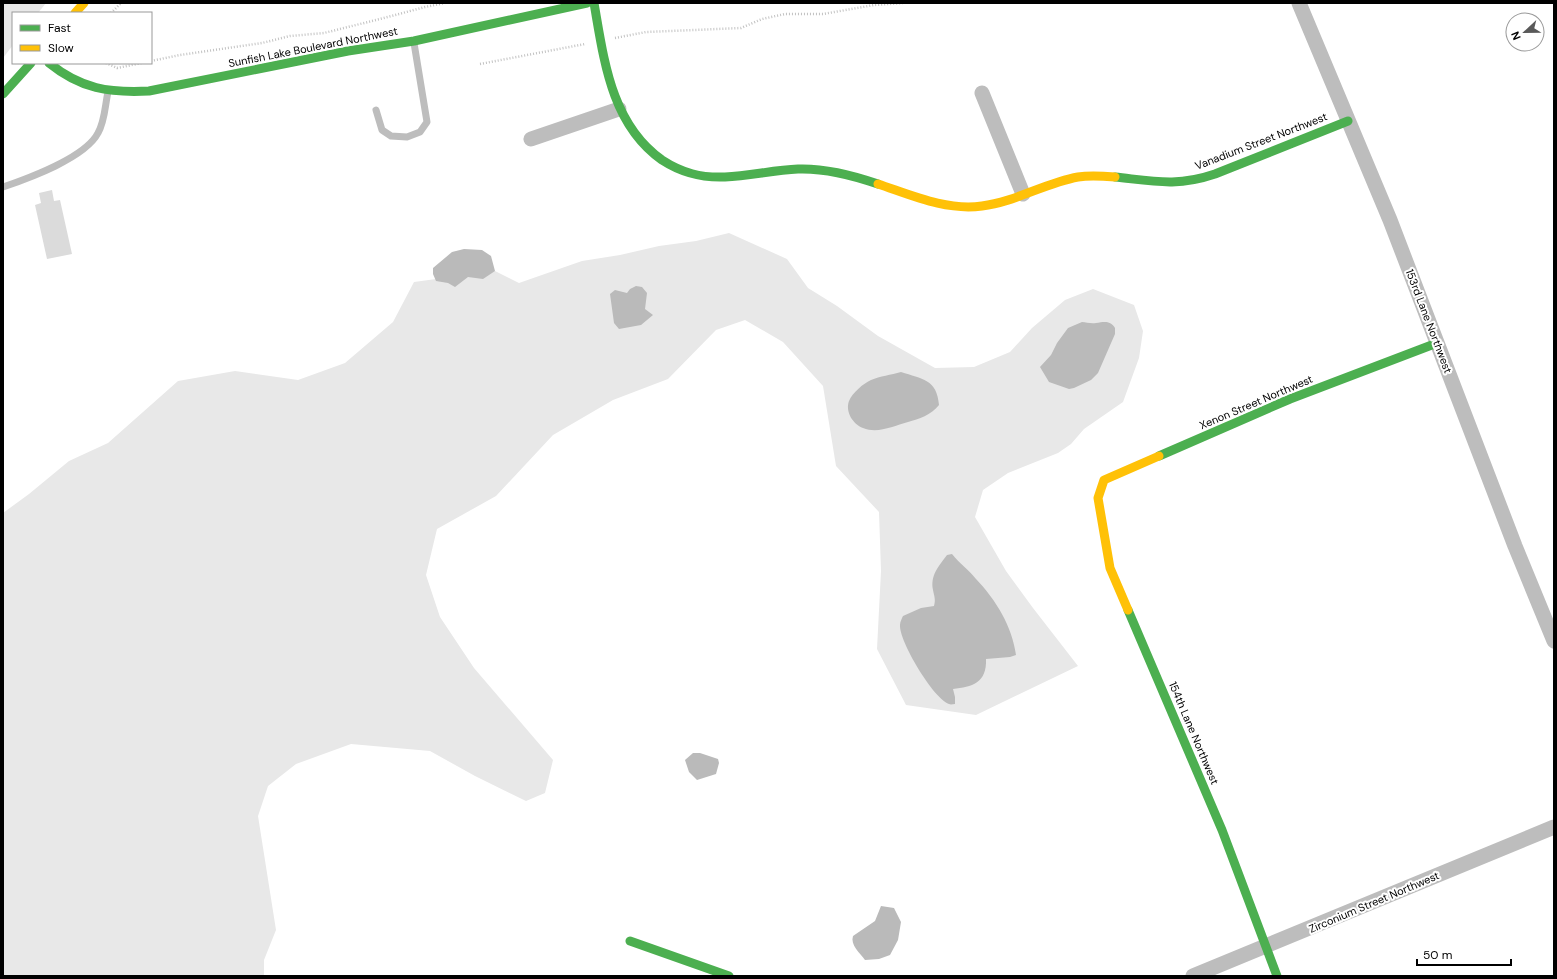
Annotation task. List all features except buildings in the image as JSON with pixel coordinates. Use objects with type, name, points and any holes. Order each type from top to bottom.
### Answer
[{"type":"street","points":[[76,12],[84,3]]},
{"type":"street","name":"Sunfish Lake Boulevard Northwest","points":[[50,64],[65,77],[89,87],[108,92],[149,91],[348,51],[414,41],[587,3]]},
{"type":"street","name":"Vanadium Street Northwest","points":[[594,3],[605,62],[620,109],[632,132],[649,150],[671,166],[697,177],[722,178],[783,170],[811,169],[840,172],[937,204],[967,207],[990,205],[1007,201],[1061,180],[1081,177],[1106,176],[1159,182],[1185,182],[1211,175],[1348,120]]},
{"type":"street","name":"153rd Lane Northwest","points":[[1299,3],[1390,220],[1515,546],[1554,641]]},
{"type":"street","points":[[3,94],[29,64]]},
{"type":"street","points":[[982,93],[1023,194]]},
{"type":"street","points":[[531,139],[620,109]]},
{"type":"street","name":"Xenon Street Northwest","points":[[1098,498],[1104,480],[1290,399],[1437,344]]},
{"type":"street","name":"154th Lane Northwest","points":[[1098,498],[1110,568],[1222,830],[1276,976]]},
{"type":"street","name":"Zirconium Street Northwest","points":[[1193,976],[1554,827]]},
{"type":"street","points":[[630,941],[729,976]]},
{"type":"lane","points":[[376,110],[382,130],[390,136],[407,137],[420,132],[427,122],[414,41]]},
{"type":"lane","points":[[3,187],[32,177],[82,151],[97,135],[102,123],[108,92]]},
{"type":"path","points":[[112,12],[121,3]]},
{"type":"path","points":[[152,61],[180,55],[262,43],[290,36],[324,33],[445,3]]},
{"type":"path","points":[[480,64],[646,32],[741,28],[762,19],[785,14],[823,14],[874,4],[903,3]]},
{"type":"path","points":[[108,64],[117,68],[137,64]]},
{"type":"shaded area","points":[[3,3],[46,3],[39,12],[12,12],[12,46],[3,58]]},
{"type":"shaded area","points":[[729,233],[787,259],[808,288],[837,306],[878,336],[935,368],[974,367],[1010,352],[1032,328],[1065,300],[1093,289],[1134,305],[1143,331],[1139,358],[1123,402],[1084,429],[1071,444],[1058,453],[1008,473],[983,490],[975,517],[1006,571],[1078,666],[976,715],[906,705],[877,649],[881,571],[879,512],[836,466],[823,386],[783,342],[745,320],[716,330],[668,379],[613,400],[553,435],[496,496],[437,529],[426,575],[440,617],[474,668],[553,760],[545,793],[526,801],[475,776],[430,751],[351,744],[296,764],[268,786],[258,816],[276,930],[264,960],[264,976],[3,976],[3,513],[69,461],[108,443],[178,381],[235,371],[298,380],[345,363],[393,322],[414,282],[495,271],[519,283],[582,261],[620,255],[659,246],[696,241]]},
{"type":"shaded area","points":[[464,249],[482,250],[491,256],[495,271],[483,279],[468,277],[455,287],[448,283],[436,281],[433,274],[433,268],[452,252]]},
{"type":"shaded area","points":[[636,286],[642,287],[647,293],[645,309],[653,315],[641,325],[619,329],[614,323],[610,294],[615,290],[627,293],[630,289]]},
{"type":"shaded area","points":[[1082,322],[1107,322],[1115,328],[1115,334],[1098,373],[1091,380],[1069,389],[1049,382],[1040,367],[1051,355],[1057,343],[1068,328]]},
{"type":"shaded area","points":[[901,372],[927,381],[932,385],[938,396],[939,405],[925,416],[886,429],[869,430],[856,424],[853,421],[848,409],[849,401],[855,392],[868,381],[878,377]]},
{"type":"shaded area","points":[[952,554],[983,587],[1002,614],[1011,634],[1016,655],[986,659],[986,667],[981,679],[972,685],[953,689],[955,704],[949,704],[942,700],[926,681],[905,643],[900,625],[903,616],[921,608],[934,606],[935,599],[932,585],[934,575],[947,555]]},
{"type":"shaded area","points":[[693,753],[700,753],[718,759],[719,763],[716,774],[697,780],[689,772],[685,760]]},
{"type":"shaded area","points":[[881,906],[894,908],[901,922],[898,940],[890,955],[879,959],[865,960],[854,946],[852,939],[853,936],[875,921]]},
{"type":"traffic: fast","points":[[50,64],[72,79],[96,88],[121,91],[149,91],[348,51],[414,41],[587,3]]},
{"type":"traffic: fast","points":[[594,3],[606,68],[621,110],[631,128],[645,145],[669,165],[692,174],[708,177],[808,169],[838,173],[878,184]]},
{"type":"traffic: fast","points":[[3,94],[30,64]]},
{"type":"traffic: fast","points":[[1115,177],[1165,182],[1189,181],[1215,174],[1348,121]]},
{"type":"traffic: fast","points":[[1159,456],[1290,399],[1437,343]]},
{"type":"traffic: fast","points":[[1128,610],[1222,830],[1277,976]]},
{"type":"traffic: fast","points":[[630,941],[729,976]]},
{"type":"traffic: slow","points":[[76,12],[84,3]]},
{"type":"traffic: slow","points":[[878,184],[929,201],[969,207],[1006,201],[1078,177],[1115,177]]},
{"type":"traffic: slow","points":[[1128,610],[1110,568],[1098,498],[1104,480],[1159,456]]}]
